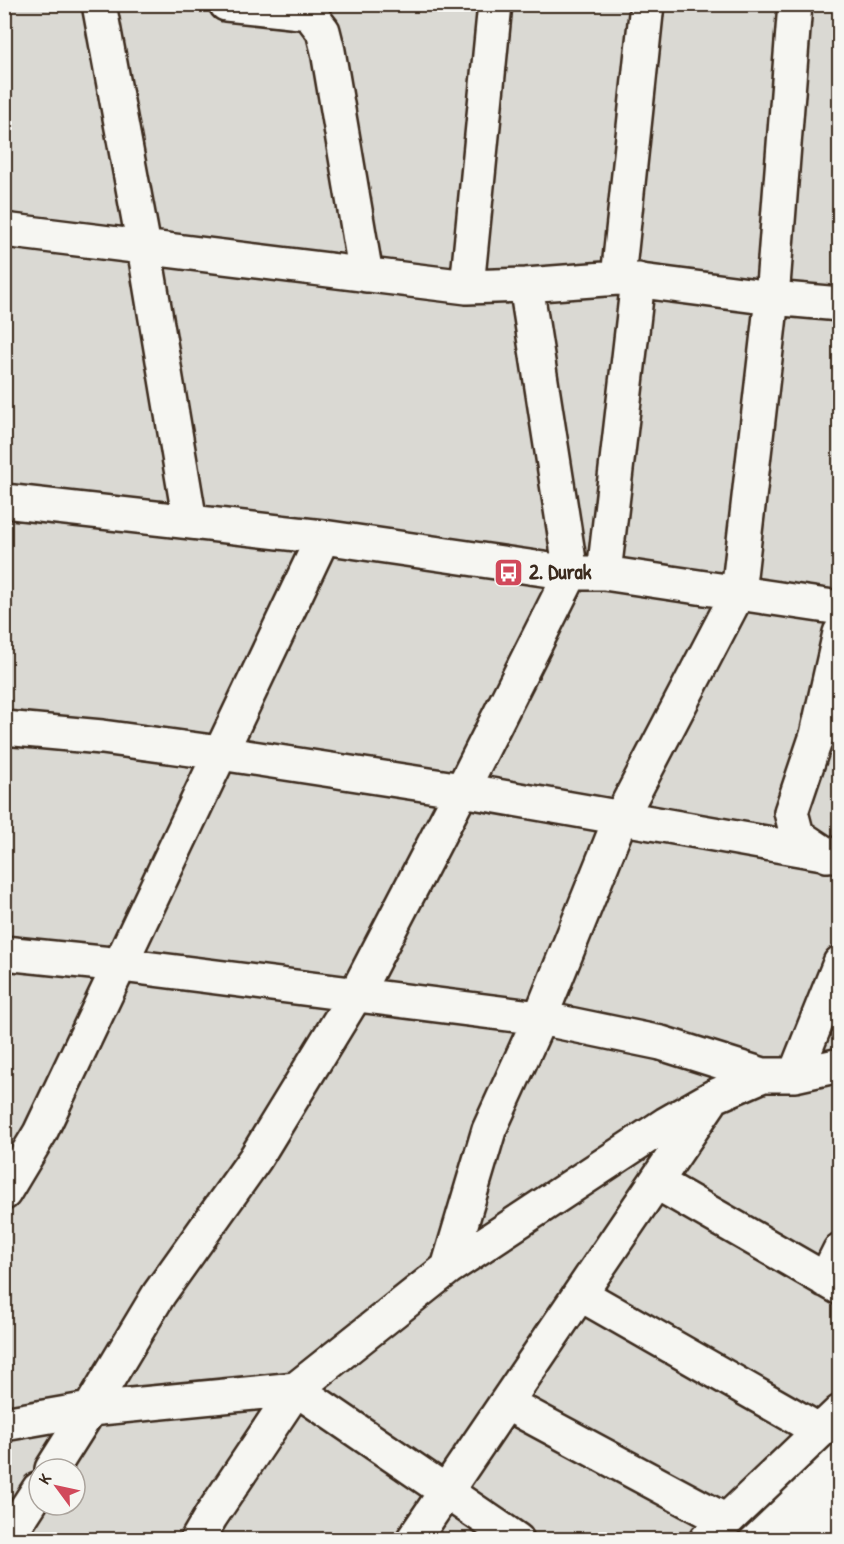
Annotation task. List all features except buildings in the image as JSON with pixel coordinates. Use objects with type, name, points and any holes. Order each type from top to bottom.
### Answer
[{"type":"street","points":[[99,4],[144,247],[190,522]]},
{"type":"street","points":[[226,4],[287,8],[309,13],[323,31],[366,275]]},
{"type":"street","points":[[467,287],[495,4]]},
{"type":"street","points":[[603,573],[628,279],[647,4]]},
{"type":"street","points":[[448,1268],[489,1130],[540,1018],[621,817],[738,593],[772,298],[795,4]]},
{"type":"street","points":[[4,230],[467,287],[628,279],[772,298],[840,304]]},
{"type":"street","points":[[60,1457],[159,1294],[255,1159],[356,994],[571,573],[526,285]]},
{"type":"street","points":[[4,501],[323,537],[571,573],[603,573],[840,608]]},
{"type":"street","points":[[4,1193],[40,1133],[323,537]]},
{"type":"street","points":[[835,860],[797,835],[791,812],[828,737],[840,633]]},
{"type":"street","points":[[4,728],[102,736],[462,790],[621,817],[835,860]]},
{"type":"street","points":[[4,953],[121,965],[540,1018],[661,1043],[763,1075],[795,1076],[840,1065]]},
{"type":"street","points":[[795,1076],[840,963]]},
{"type":"street","points":[[197,1539],[296,1389],[448,1268],[666,1124],[715,1095],[763,1075]]},
{"type":"street","points":[[413,1539],[715,1095]]},
{"type":"street","points":[[656,1182],[832,1284],[840,1250]]},
{"type":"street","points":[[506,1403],[716,1530],[830,1422],[580,1294]]},
{"type":"street","points":[[4,1424],[90,1409],[296,1389],[517,1539]]},
{"type":"street","points":[[6,1539],[27,1507]]},
{"type":"shaded area","points":[[5,5],[839,5],[839,1436],[731,1539],[5,1540]]},
{"type":"place","name":"2. Durak","points":[[508,572]]}]
